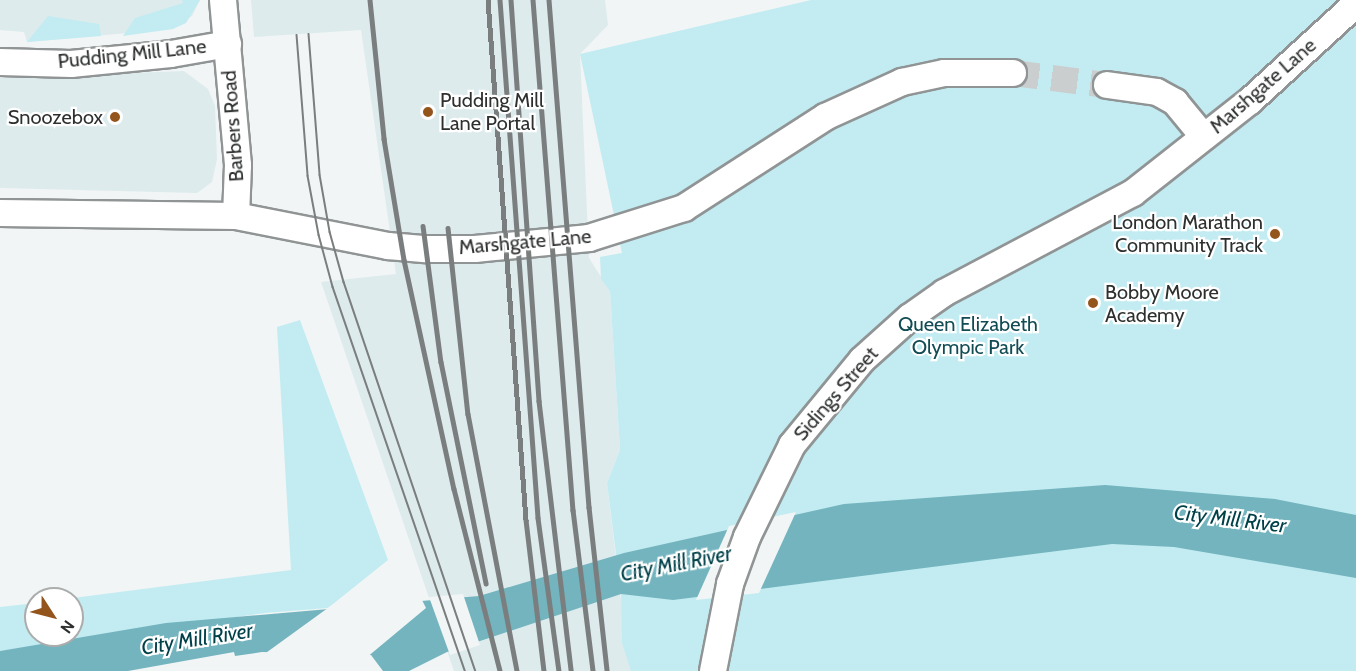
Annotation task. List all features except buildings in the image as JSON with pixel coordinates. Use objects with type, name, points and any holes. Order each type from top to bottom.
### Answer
[{"type":"street","name":"Barbers Road","points":[[223,0],[238,165],[237,216]]},
{"type":"street","name":"Marshgate Lane","points":[[1107,85],[1157,92],[1174,102],[1204,137],[1250,101],[1356,4]]},
{"type":"street","name":"Pudding Mill Lane","points":[[0,62],[71,64],[171,54],[228,44]]},
{"type":"street","name":"Marshgate Lane","points":[[0,213],[237,216],[388,246],[426,249],[475,249],[589,238],[684,208],[825,117],[902,82],[944,73],[1013,73]]},
{"type":"street","name":"Sidings Street","points":[[712,671],[730,584],[747,537],[792,445],[841,383],[909,317],[976,274],[1133,193],[1204,137]]},
{"type":"shaded area","points":[[0,0],[200,0],[192,16],[173,29],[27,42],[24,32],[0,30]]},
{"type":"shaded area","points":[[251,0],[605,0],[608,25],[580,54],[589,258],[610,291],[620,450],[607,483],[622,608],[669,671],[454,671],[321,282],[396,274],[361,30],[254,37]]},
{"type":"shaded area","points":[[184,71],[208,89],[215,106],[217,159],[212,182],[197,193],[0,188],[0,78]]},
{"type":"green space","points":[[182,0],[200,0],[186,23],[173,29],[123,36],[135,18],[183,3]]},
{"type":"green space","name":"Queen Elizabeth Olympic Park","points":[[811,0],[1356,0],[1356,671],[631,671],[622,643],[621,594],[607,483],[620,450],[610,291],[601,279],[600,257],[622,253],[580,54]]},
{"type":"green space","points":[[48,16],[99,24],[101,36],[27,42]]},
{"type":"green space","points":[[300,320],[388,560],[328,608],[265,613],[84,639],[84,597],[291,570],[277,327]]},
{"type":"green space","points":[[24,604],[24,647],[28,647],[0,651],[0,607]]},
{"type":"water","name":"City Mill River","points":[[1105,485],[1275,499],[1356,515],[1356,578],[1174,547],[1112,544],[673,600],[621,594],[447,652],[409,671],[383,671],[371,655],[262,652],[235,656],[234,652],[128,671],[0,671],[0,651],[24,647],[84,647],[84,637],[166,623],[479,596],[624,553],[844,504]]},
{"type":"pier","points":[[796,512],[759,593],[696,600],[729,526]]},
{"type":"pier","points":[[463,594],[480,645],[450,655],[429,597]]},
{"type":"pier","points":[[421,598],[426,608],[366,658],[263,655],[332,605]]},
{"type":"tunnel","points":[[1013,73],[1107,85]]},
{"type":"tram line","points":[[309,34],[320,175],[330,232],[344,282],[476,671]]},
{"type":"tram line","points":[[297,35],[308,176],[319,235],[333,287],[465,671]]},
{"type":"railway","points":[[370,0],[384,139],[404,260],[454,489],[500,671]]},
{"type":"railway","points":[[488,0],[526,520],[544,671]]},
{"type":"railway","points":[[500,0],[538,518],[559,671]]},
{"type":"railway","points":[[511,0],[539,401],[571,671]]},
{"type":"railway","points":[[533,0],[573,510],[593,671]]},
{"type":"railway","points":[[549,0],[589,507],[607,671]]},
{"type":"railway","points":[[423,226],[441,362],[486,583]]},
{"type":"railway","points":[[448,228],[468,414],[517,671]]},
{"type":"place","name":"Pudding Mill Lane Portal","points":[[428,112]]},
{"type":"place","name":"Snoozebox","points":[[115,117]]},
{"type":"place","name":"London Marathon Community Track","points":[[1275,234]]},
{"type":"place","name":"Bobby Moore Academy","points":[[1093,303]]}]
